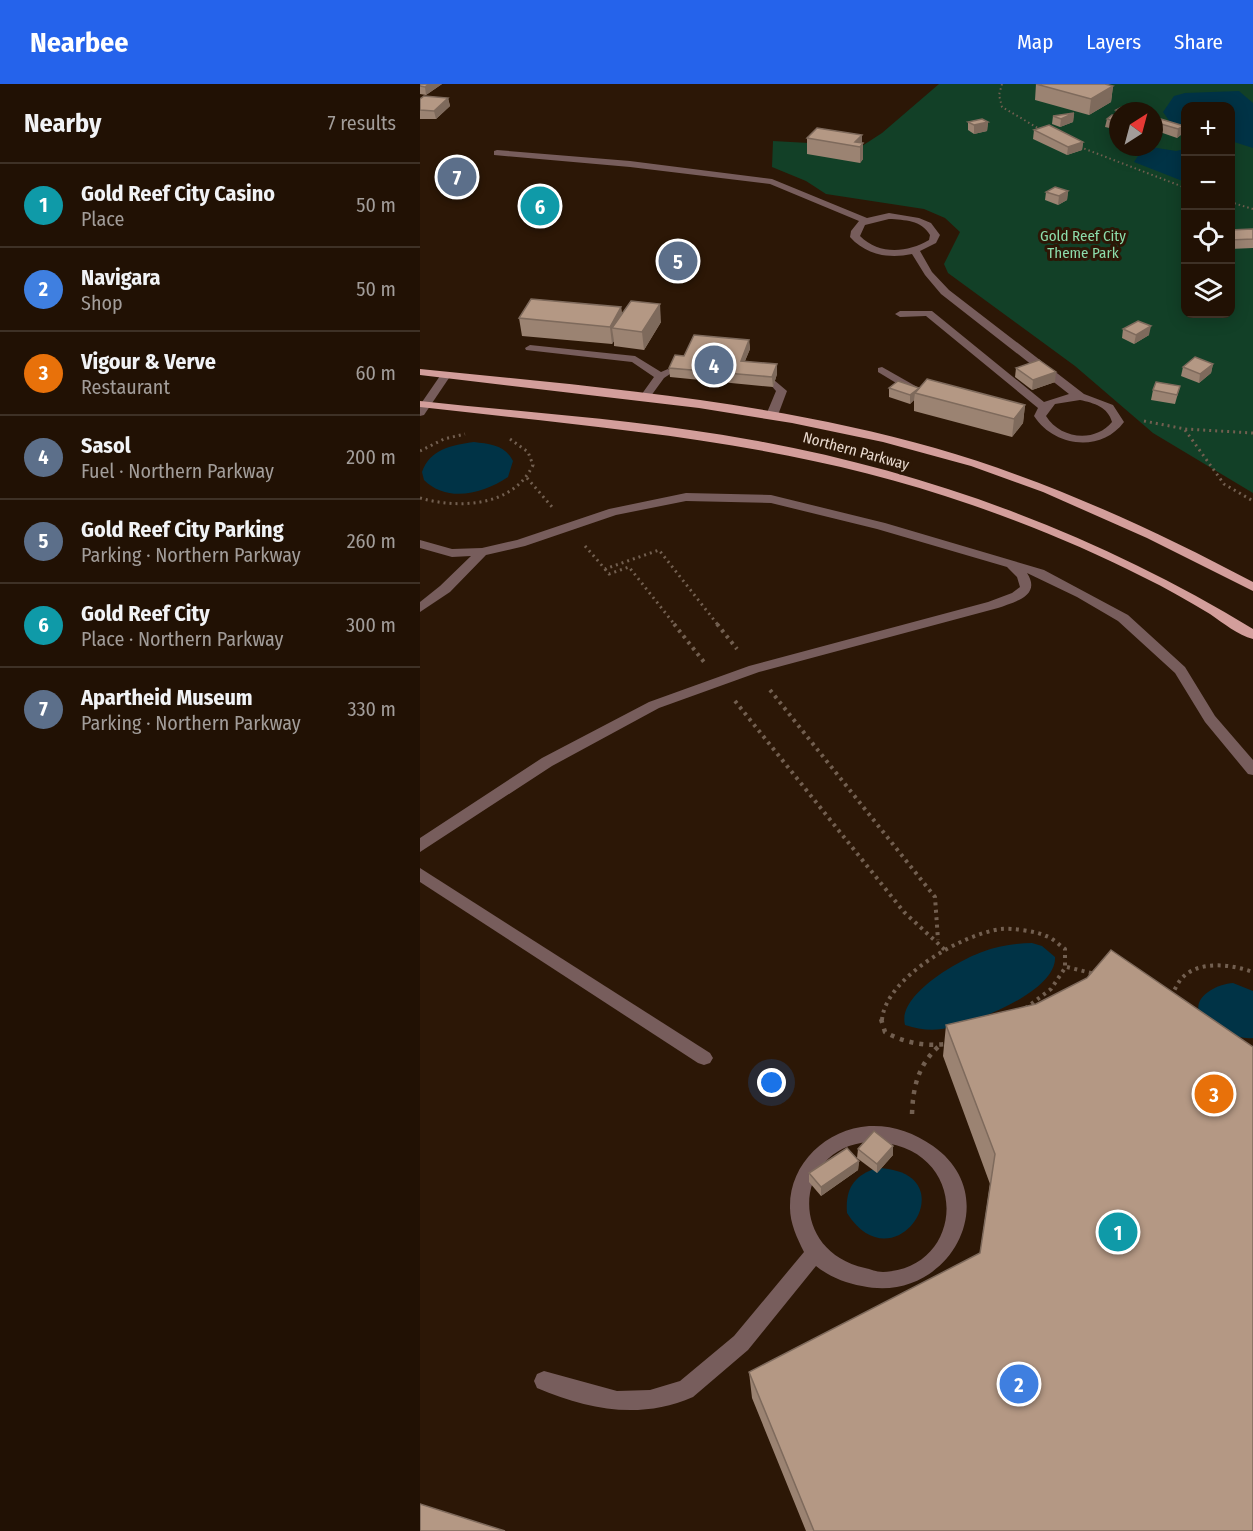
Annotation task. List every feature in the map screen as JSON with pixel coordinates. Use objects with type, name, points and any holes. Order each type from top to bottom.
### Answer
[{"type":"main road","name":"Northern Parkway","points":[[420,372],[772,415],[908,446],[973,464],[1037,486],[1160,537],[1253,587]]},
{"type":"main road","name":"Northern Parkway","points":[[422,407],[687,434],[796,452],[870,470],[961,497],[1044,528],[1150,576],[1253,635]]},
{"type":"lane","points":[[497,153],[630,164],[772,182],[866,221],[896,216],[925,223],[935,235],[933,241],[915,251],[890,253],[867,248],[855,237],[854,232],[866,221]]},
{"type":"lane","points":[[915,251],[928,273],[937,302],[1044,407]]},
{"type":"lane","points":[[900,314],[937,302]]},
{"type":"lane","points":[[937,302],[1080,397],[1103,403],[1117,415],[1118,422],[1107,434],[1084,439],[1071,438],[1059,434],[1042,423],[1040,416],[1044,407],[1056,399],[1080,397]]},
{"type":"lane","points":[[530,348],[635,359],[660,376]]},
{"type":"lane","points":[[882,370],[900,383],[925,393]]},
{"type":"lane","points":[[644,398],[660,376],[674,371]]},
{"type":"lane","points":[[422,407],[446,375]]},
{"type":"lane","points":[[772,415],[782,391],[774,383]]},
{"type":"lane","points":[[420,544],[452,553],[482,552],[521,543],[613,512],[686,497],[736,497],[816,508],[1040,573],[1123,618],[1180,670],[1210,719],[1253,770]]},
{"type":"lane","points":[[420,608],[445,589],[482,552]]},
{"type":"lane","points":[[420,846],[520,779],[609,727],[654,705],[754,669],[993,605],[1018,596],[1026,590],[1026,579],[1002,562]]},
{"type":"lane","points":[[420,874],[704,1058]]},
{"type":"lane","points":[[886,1134],[912,1141],[938,1161],[948,1173],[957,1195],[957,1220],[950,1242],[934,1262],[912,1275],[887,1281],[859,1279],[835,1269],[816,1253],[802,1229],[798,1204],[803,1180],[816,1160],[836,1144],[861,1135],[886,1134]]},
{"type":"lane","points":[[544,1381],[617,1401],[650,1400],[686,1390],[741,1343],[816,1253]]},
{"type":"path","points":[[1002,84],[999,94],[1002,107],[1020,120],[1050,134]]},
{"type":"path","points":[[1070,143],[1181,186]]},
{"type":"path","points":[[1235,204],[1253,209]]},
{"type":"path","points":[[1117,415],[1185,429],[1253,433]]},
{"type":"path","points":[[1185,429],[1224,484],[1253,501]]},
{"type":"path","points":[[420,451],[444,439],[476,434]]},
{"type":"path","points":[[420,498],[439,504],[459,506],[500,498],[516,489],[527,478],[533,466],[531,454],[521,444],[506,437]]},
{"type":"path","points":[[659,550],[935,897],[938,940]]},
{"type":"path","points":[[604,569],[609,574],[629,567],[904,912],[938,940],[945,950]]},
{"type":"path","points":[[1020,930],[1044,935],[1060,944],[1067,955],[1067,967],[1056,986],[1026,1012],[981,1036],[939,1046],[896,1041],[883,1030],[880,1018],[893,995],[910,973],[945,950],[981,933],[1020,930]]},
{"type":"path","points":[[1067,967],[1100,976]]},
{"type":"path","points":[[1160,998],[1170,998],[1183,977],[1198,969],[1233,967],[1253,972]]},
{"type":"path","points":[[912,1141],[912,1095],[920,1067],[927,1056],[939,1046]]},
{"type":"green space","name":"Gold Reef City Theme Park","points":[[939,84],[1253,84],[1253,493],[1153,433],[1075,366],[948,273],[944,264],[960,232],[945,218],[924,209],[826,194],[806,181],[772,167],[773,141],[862,146],[882,133]]},
{"type":"water","points":[[1239,91],[1253,103],[1253,148],[1235,142],[1235,102],[1181,102],[1181,125],[1170,122],[1163,112],[1174,96],[1185,93]]},
{"type":"water","points":[[1163,149],[1181,150],[1181,180],[1134,162],[1138,156],[1163,156]]},
{"type":"water","points":[[474,442],[501,448],[510,456],[513,461],[508,477],[488,488],[465,494],[443,492],[424,480],[422,472],[430,458],[436,453],[450,447]]},
{"type":"water","points":[[1032,943],[1042,946],[1055,957],[1052,970],[1028,994],[991,1014],[955,1026],[933,1030],[905,1025],[905,1014],[910,1002],[932,980],[945,971],[988,950],[1007,945]]},
{"type":"water","points":[[1233,983],[1253,991],[1253,1038],[1235,1036],[1222,1031],[1206,1021],[1200,1014],[1198,1007],[1204,995],[1210,990]]},
{"type":"water","points":[[877,1168],[905,1174],[919,1187],[921,1204],[915,1220],[902,1233],[885,1238],[866,1233],[847,1213],[848,1197],[853,1184],[862,1175]]},
{"type":"building","points":[[1036,84],[1105,84],[1113,86],[1091,99]]},
{"type":"building","points":[[424,96],[448,98],[434,111],[420,110],[420,99]]},
{"type":"building","points":[[1074,113],[1061,119],[1053,116]]},
{"type":"building","points":[[982,119],[988,122],[974,125],[968,122]]},
{"type":"building","points":[[1163,120],[1181,125],[1178,129],[1163,125]]},
{"type":"building","points":[[1049,125],[1083,142],[1068,147],[1034,130]]},
{"type":"building","points":[[817,128],[862,135],[855,142],[863,143],[860,147],[807,138]]},
{"type":"building","points":[[1055,187],[1068,191],[1059,196],[1046,192]]},
{"type":"building","points":[[1253,229],[1253,239],[1235,240],[1235,230]]},
{"type":"building","points":[[531,299],[621,307],[610,327],[519,318]]},
{"type":"building","points":[[631,301],[660,304],[642,332],[612,328]]},
{"type":"building","points":[[1138,321],[1151,326],[1136,335],[1123,329]]},
{"type":"building","points":[[694,335],[749,340],[741,361],[777,364],[772,377],[669,368],[675,355],[684,356]]},
{"type":"building","points":[[1195,357],[1213,364],[1200,374],[1183,367]]},
{"type":"building","points":[[1039,360],[1056,372],[1033,380],[1016,368]]},
{"type":"building","points":[[927,379],[1025,405],[1014,419],[915,393]]},
{"type":"building","points":[[898,381],[919,388],[910,395],[889,388]]},
{"type":"building","points":[[1156,382],[1180,386],[1177,395],[1153,390]]},
{"type":"building","points":[[1111,950],[1253,1047],[1253,1531],[814,1531],[749,1372],[980,1253],[995,1154],[946,1025],[1036,1004],[1087,978]]},
{"type":"building","points":[[874,1131],[893,1146],[877,1164],[858,1149]]},
{"type":"building","points":[[847,1148],[859,1161],[821,1187],[809,1173]]},
{"type":"building","points":[[420,1504],[505,1531],[420,1531]]},
{"type":"place","name":"Apartheid Museum","points":[[457,177]]},
{"type":"place","name":"Gold Reef City","points":[[540,206]]},
{"type":"place","name":"Gold Reef City Parking","points":[[678,261]]},
{"type":"place","name":"Sasol","points":[[714,365]]},
{"type":"place","name":"Vigour & Verve","points":[[1214,1094]]},
{"type":"place","name":"Gold Reef City Casino","points":[[1118,1232]]},
{"type":"place","name":"Navigara","points":[[1019,1384]]}]
